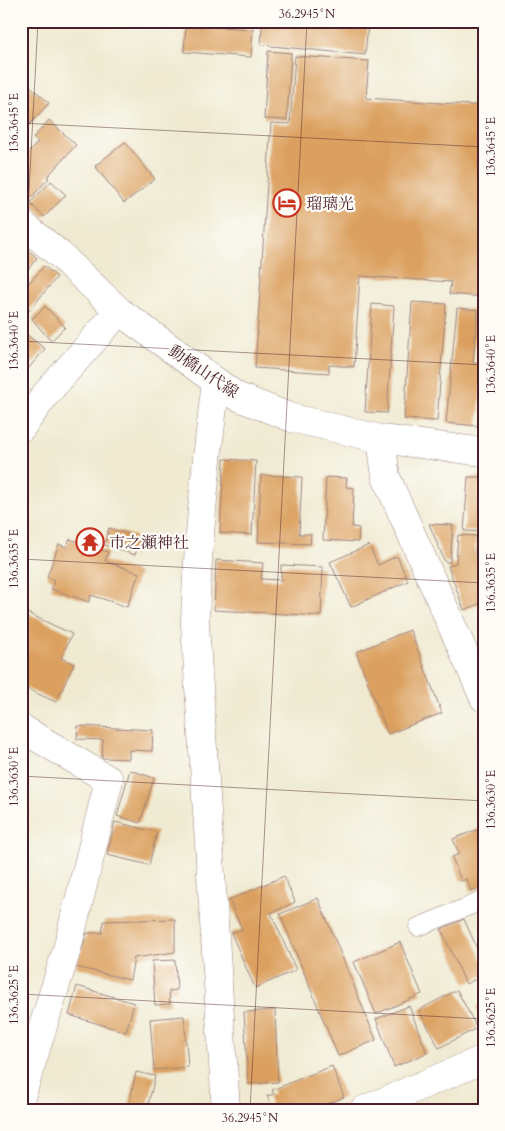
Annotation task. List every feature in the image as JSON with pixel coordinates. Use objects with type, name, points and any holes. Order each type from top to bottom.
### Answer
[{"type":"street","name":"動橋山代線","points":[[21,224],[59,254],[119,312],[236,396],[292,418],[381,438],[484,452]]},
{"type":"street","points":[[21,428],[46,394],[119,312]]},
{"type":"street","points":[[216,382],[206,465],[196,585],[195,624],[226,1110]]},
{"type":"street","points":[[381,438],[386,477],[484,698]]},
{"type":"street","points":[[21,728],[109,780],[67,949],[21,1097]]},
{"type":"street","points":[[364,1110],[484,1059]]},
{"type":"lane","points":[[418,927],[484,900]]},
{"type":"building","points":[[245,21],[385,21],[384,25],[368,24],[365,55],[261,45],[262,24],[245,23]]},
{"type":"building","points":[[186,25],[253,29],[251,57],[184,52]]},
{"type":"building","points":[[268,51],[291,53],[287,120],[264,119]]},
{"type":"building","points":[[295,56],[369,61],[366,98],[484,106],[484,297],[449,294],[451,282],[360,276],[354,367],[329,365],[329,373],[255,368],[271,123],[290,124]]},
{"type":"building","points":[[21,78],[49,103],[21,134]]},
{"type":"building","points":[[49,120],[76,145],[30,199],[21,192],[21,161],[38,142],[33,138]]},
{"type":"building","points":[[125,142],[155,179],[124,203],[95,166]]},
{"type":"building","points":[[51,181],[66,195],[44,217],[30,203]]},
{"type":"building","points":[[21,244],[37,258],[21,278]]},
{"type":"building","points":[[44,266],[57,277],[23,318],[21,292]]},
{"type":"building","points":[[412,302],[446,304],[437,421],[404,419]]},
{"type":"building","points":[[372,304],[394,306],[387,413],[365,412]]},
{"type":"building","points":[[45,306],[65,327],[51,341],[32,319]]},
{"type":"building","points":[[457,308],[478,310],[473,363],[483,364],[478,426],[446,423]]},
{"type":"building","points":[[21,330],[45,349],[21,377]]},
{"type":"building","points":[[224,459],[256,461],[252,535],[220,533]]},
{"type":"building","points":[[261,475],[302,477],[299,534],[311,534],[310,544],[258,542]]},
{"type":"building","points":[[326,477],[347,478],[346,487],[354,488],[352,527],[359,528],[358,542],[323,540]]},
{"type":"building","points":[[468,477],[484,477],[484,532],[464,531]]},
{"type":"building","points":[[429,524],[453,525],[450,562],[445,562]]},
{"type":"building","points":[[109,528],[141,538],[135,555],[104,545]]},
{"type":"building","points":[[458,535],[476,536],[475,554],[484,579],[484,602],[464,610],[448,566],[456,563]]},
{"type":"building","points":[[70,539],[108,552],[105,561],[139,573],[127,607],[91,595],[89,602],[51,589],[54,580],[47,577],[59,544],[66,547]]},
{"type":"building","points":[[369,545],[378,565],[397,556],[408,581],[351,607],[330,562]]},
{"type":"building","points":[[216,560],[263,563],[261,579],[281,580],[281,565],[323,567],[321,616],[214,610]]},
{"type":"building","points":[[21,610],[72,634],[61,658],[74,664],[56,702],[21,686]]},
{"type":"building","points":[[410,630],[442,713],[388,734],[356,652]]},
{"type":"building","points":[[78,726],[153,730],[152,751],[129,750],[129,759],[102,758],[103,740],[77,739]]},
{"type":"building","points":[[130,770],[154,778],[140,823],[117,816]]},
{"type":"building","points":[[115,822],[157,832],[149,865],[107,855]]},
{"type":"building","points":[[484,827],[484,886],[471,891],[467,879],[461,881],[452,857],[459,854],[453,839]]},
{"type":"building","points":[[284,876],[295,902],[271,913],[296,970],[255,988],[231,933],[242,929],[229,900]]},
{"type":"building","points":[[318,898],[376,1040],[338,1056],[280,914]]},
{"type":"building","points":[[175,919],[175,952],[134,958],[130,980],[76,967],[87,933],[102,933],[104,921]]},
{"type":"building","points":[[464,919],[484,964],[484,975],[466,984],[441,929]]},
{"type":"building","points":[[400,942],[422,994],[376,1014],[354,962]]},
{"type":"building","points":[[175,960],[177,990],[169,991],[170,1004],[155,1005],[152,961]]},
{"type":"building","points":[[77,986],[134,1003],[126,1032],[69,1015]]},
{"type":"building","points":[[457,990],[477,1028],[439,1048],[419,1010]]},
{"type":"building","points":[[484,1004],[484,1024],[476,1007]]},
{"type":"building","points":[[409,1006],[427,1053],[394,1067],[376,1019]]},
{"type":"building","points":[[275,1010],[278,1082],[248,1084],[244,1012]]},
{"type":"building","points":[[184,1016],[188,1067],[154,1070],[150,1019]]},
{"type":"building","points":[[332,1066],[344,1097],[313,1110],[273,1110],[267,1096],[274,1094],[272,1090]]},
{"type":"building","points":[[136,1072],[155,1076],[147,1110],[128,1110]]},
{"type":"place","name":"瑠璃光","points":[[287,203]]},
{"type":"place","name":"市之瀬神社","points":[[90,542]]}]
